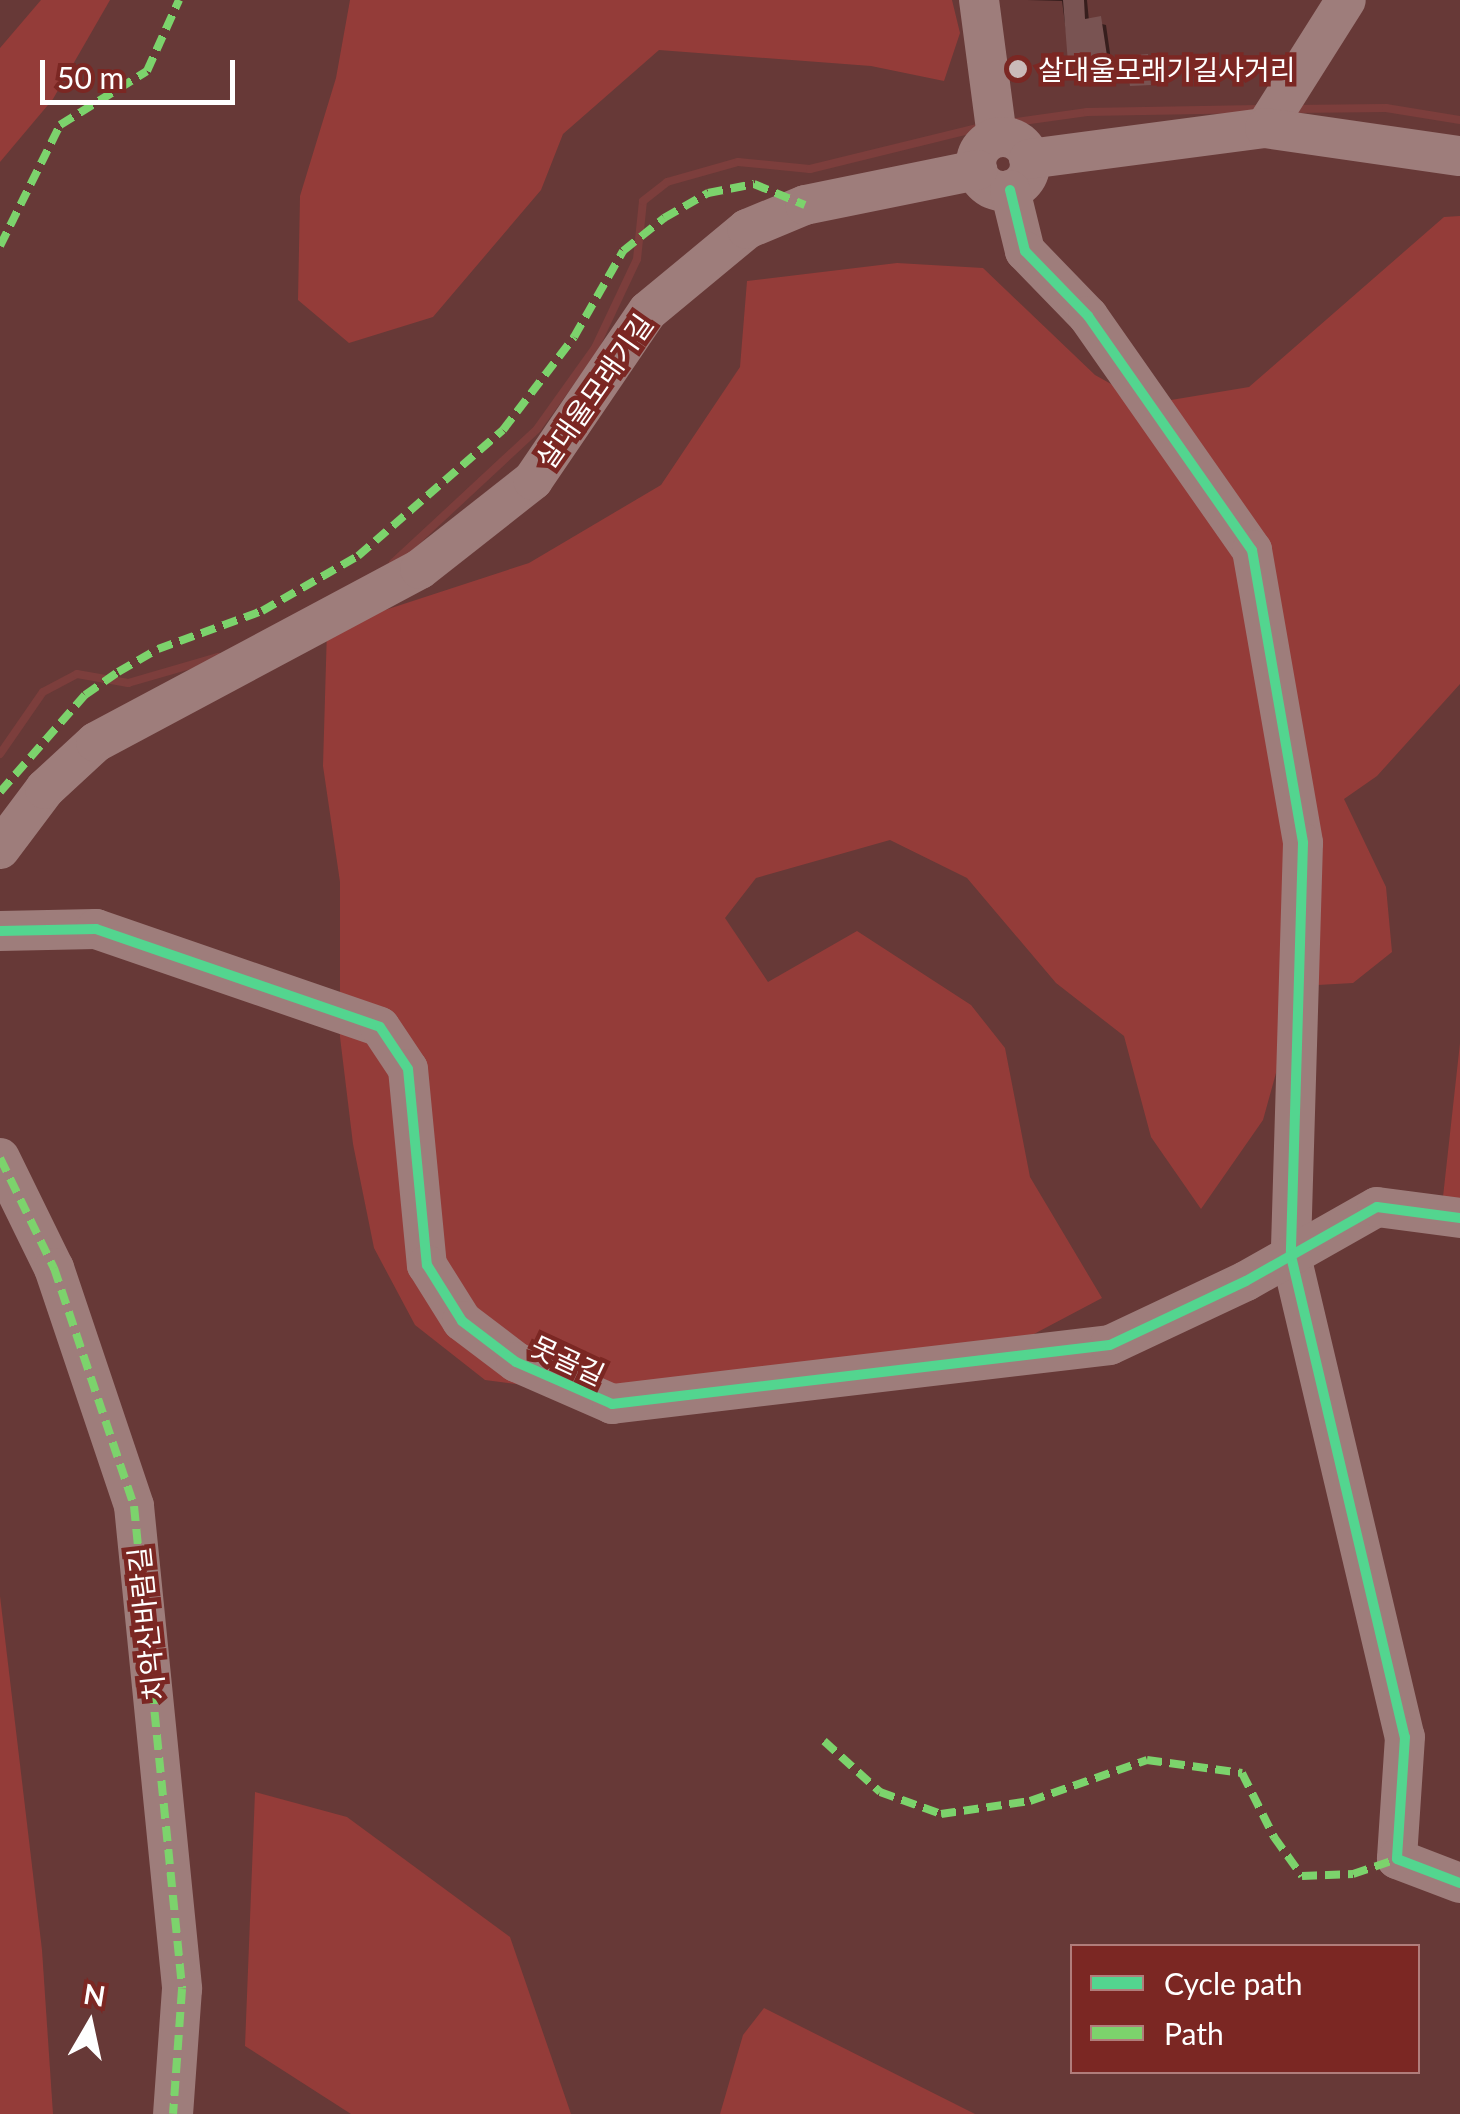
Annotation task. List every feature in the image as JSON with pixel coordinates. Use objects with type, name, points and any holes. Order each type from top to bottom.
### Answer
[{"type":"street","points":[[979,0],[1000,146],[1025,251],[1088,316],[1252,550],[1303,843],[1291,1256],[1405,1737],[1397,1859],[1460,1883]]},
{"type":"street","points":[[1275,112],[1346,0]]},
{"type":"street","name":"살대울모래기길","points":[[0,850],[45,789],[96,742],[420,570],[532,480],[648,311],[747,229],[805,205],[1000,146],[1275,112],[1460,156]]},
{"type":"street","name":"못골길","points":[[0,931],[96,929],[380,1027],[408,1069],[427,1265],[462,1321],[516,1362],[612,1404],[1110,1345],[1291,1256],[1377,1207],[1460,1218]]},
{"type":"street","name":"치악산바람길","points":[[0,1158],[54,1268],[134,1506],[182,1988],[173,2114]]},
{"type":"shaded area","points":[[41,0],[110,0],[53,99],[0,162],[0,48]]},
{"type":"shaded area","points":[[350,0],[952,0],[960,33],[944,81],[871,66],[659,50],[563,134],[541,190],[433,317],[349,343],[298,300],[300,196],[336,78]]},
{"type":"shaded area","points":[[1460,216],[1460,684],[1377,776],[1344,799],[1386,887],[1392,952],[1353,983],[1300,986],[1263,1120],[1201,1209],[1151,1137],[1124,1036],[1056,983],[967,878],[890,840],[756,878],[725,918],[768,982],[857,931],[971,1005],[1005,1048],[1030,1177],[1102,1298],[1013,1345],[585,1393],[485,1380],[415,1325],[374,1248],[353,1144],[340,1037],[340,882],[323,766],[327,629],[529,563],[661,485],[740,367],[747,281],[897,263],[983,268],[1095,375],[1147,404],[1249,387],[1444,217]]},
{"type":"shaded area","points":[[1460,1043],[1460,1219],[1440,1224]]},
{"type":"shaded area","points":[[0,1596],[42,1950],[53,2114],[0,2114]]},
{"type":"shaded area","points":[[255,1792],[347,1817],[510,1937],[571,2114],[351,2114],[245,2046]]},
{"type":"shaded area","points":[[764,2008],[975,2114],[720,2114],[743,2035]]},
{"type":"building","points":[[1063,0],[1084,0],[1085,19],[1101,16],[1109,69],[1086,72],[1084,60],[1068,63]]},
{"type":"building","points":[[1148,54],[1151,85],[1130,86],[1125,56]]},
{"type":"waterway","points":[[1293,109],[1386,108],[1460,120]]},
{"type":"waterway","points":[[1009,123],[1087,112],[1259,109]]},
{"type":"waterway","points":[[393,563],[537,429],[595,348],[637,259],[643,201],[667,182],[738,162],[810,169],[985,126]]},
{"type":"waterway","points":[[0,754],[43,692],[77,674],[128,683],[218,657]]},
{"type":"marked path","points":[[0,246],[60,125],[147,71],[179,0]]},
{"type":"marked path","points":[[0,792],[85,695],[118,672],[158,649],[262,611],[358,556],[503,430],[574,337],[623,251],[664,218],[708,193],[754,184],[805,205]]},
{"type":"marked path","points":[[0,1158],[54,1268],[134,1506],[182,1989],[173,2114]]},
{"type":"marked path","points":[[824,1741],[880,1792],[941,1814],[1030,1801],[1147,1760],[1242,1773],[1274,1837],[1302,1876],[1353,1874],[1397,1859]]},
{"type":"cycle path","points":[[1010,190],[1025,251],[1088,316],[1252,550],[1303,843],[1291,1256],[1405,1737],[1397,1859],[1460,1883]]},
{"type":"cycle path","points":[[0,931],[96,929],[380,1027],[408,1069],[427,1265],[462,1321],[516,1362],[612,1404],[1110,1345],[1246,1281],[1377,1207],[1460,1218]]},
{"type":"place","name":"살대울모래기길사거리","points":[[1018,69]]}]
